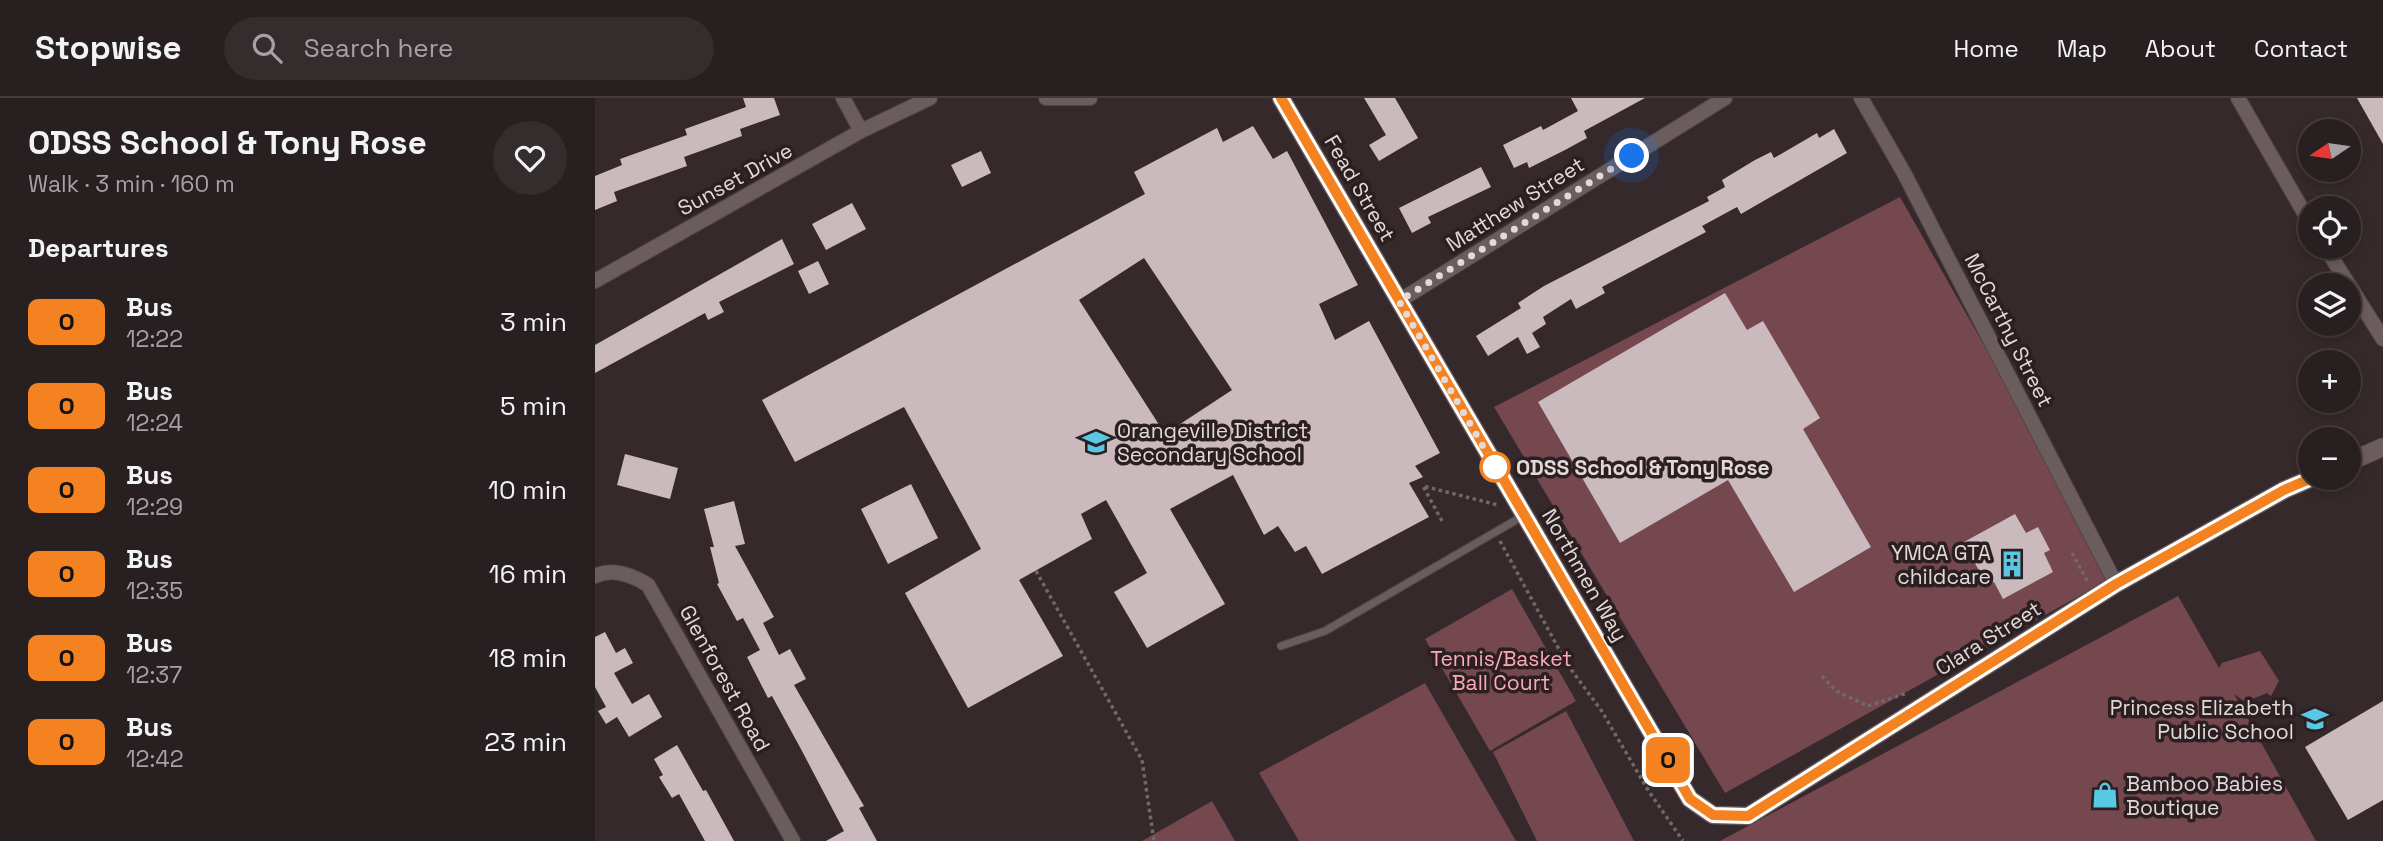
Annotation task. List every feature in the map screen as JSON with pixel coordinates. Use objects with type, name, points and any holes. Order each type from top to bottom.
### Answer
[{"type":"street","points":[[842,98],[861,131]]},
{"type":"street","name":"Sunset Drive","points":[[595,281],[861,131],[930,98]]},
{"type":"street","points":[[1046,98],[1090,98]]},
{"type":"street","name":"Fead Street","points":[[1281,98],[1399,301]]},
{"type":"street","name":"Matthew Street","points":[[1399,301],[1725,98]]},
{"type":"street","name":"McCarthy Street","points":[[1861,98],[1904,173],[2116,584]]},
{"type":"street","points":[[2238,98],[2298,202]]},
{"type":"street","points":[[2333,259],[2383,339]]},
{"type":"street","name":"Northmen Way","points":[[1399,301],[1690,799]]},
{"type":"street","points":[[2361,457],[2383,447]]},
{"type":"street","name":"Clara Street","points":[[1690,799],[1713,815],[1748,816],[2116,584],[2298,484]]},
{"type":"street","name":"Glenforest Road","points":[[595,576],[604,572],[616,572],[634,576],[648,585],[793,841]]},
{"type":"lane","points":[[1281,646],[1325,631],[1495,533],[1522,513]]},
{"type":"path","points":[[1442,521],[1423,486],[1522,513]]},
{"type":"path","points":[[1495,533],[1567,664],[1601,710],[1648,790],[1683,841]]},
{"type":"path","points":[[2072,553],[2096,597]]},
{"type":"path","points":[[1035,571],[1142,760],[1154,841]]},
{"type":"path","points":[[1822,676],[1836,691],[1868,706],[1917,690]]},
{"type":"green space","points":[[1900,197],[2115,576],[1725,793],[1494,407]]},
{"type":"green space","name":"Tennis/Basket Ball Court","points":[[1512,589],[1576,701],[1490,751],[1425,639]]},
{"type":"green space","points":[[2178,596],[2219,668],[2222,663],[2260,651],[2279,681],[2271,696],[2267,693],[2245,702],[2234,694],[2316,841],[1720,841]]},
{"type":"green space","points":[[1425,683],[1516,841],[1299,841],[1259,773]]},
{"type":"green space","points":[[1566,711],[1634,841],[1537,841],[1493,752]]},
{"type":"green space","points":[[1212,801],[1235,841],[1142,841]]},
{"type":"building","points":[[743,98],[774,98],[780,115],[740,129],[742,136],[684,157],[687,166],[614,192],[617,201],[595,210],[595,176],[622,165],[620,159],[687,135],[685,129],[746,107]]},
{"type":"building","points":[[1364,98],[1395,98],[1418,138],[1379,161],[1369,145],[1386,135]]},
{"type":"building","points":[[1571,98],[1645,98],[1584,131],[1587,138],[1565,150],[1529,168],[1527,162],[1514,168],[1503,145],[1541,126],[1543,130],[1578,111]]},
{"type":"building","points":[[2357,98],[2383,98],[2383,144]]},
{"type":"building","points":[[1253,126],[1273,159],[1287,151],[1358,285],[1319,304],[1335,340],[1369,321],[1440,453],[1415,466],[1423,477],[1409,483],[1429,517],[1322,574],[1306,546],[1295,552],[1278,526],[1264,535],[1233,475],[1170,509],[1225,604],[1147,648],[1114,592],[1147,573],[1106,500],[1081,514],[1092,539],[1019,580],[1063,656],[968,708],[905,593],[981,549],[904,407],[795,462],[762,400],[1145,194],[1134,172],[1217,128],[1223,142]],"holes":[[[1144,258],[1232,390],[1165,434],[1079,300]]]},
{"type":"building","points":[[1834,129],[1847,153],[1741,214],[1737,207],[1702,226],[1706,232],[1602,287],[1605,293],[1576,309],[1571,299],[1543,317],[1546,324],[1532,333],[1540,347],[1527,354],[1518,337],[1488,356],[1476,336],[1521,308],[1518,303],[1544,286],[1709,201],[1707,197],[1725,187],[1722,180],[1755,160],[1771,152],[1774,158],[1817,133],[1819,138]]},
{"type":"building","points":[[981,151],[991,173],[962,187],[951,165]]},
{"type":"building","points":[[1481,167],[1491,187],[1428,217],[1431,223],[1412,233],[1399,208]]},
{"type":"building","points":[[852,203],[866,229],[826,250],[812,224]]},
{"type":"building","points":[[782,239],[794,264],[719,302],[724,312],[708,320],[705,313],[595,373],[595,345]]},
{"type":"building","points":[[818,261],[829,284],[809,294],[798,271]]},
{"type":"building","points":[[1725,293],[1747,330],[1763,321],[1820,418],[1803,429],[1871,547],[1794,592],[1728,480],[1620,543],[1538,402]]},
{"type":"building","points":[[625,454],[678,468],[670,499],[617,485]]},
{"type":"building","points":[[911,484],[938,538],[888,564],[861,509]]},
{"type":"building","points":[[734,501],[745,544],[735,546],[774,617],[763,623],[779,655],[790,649],[806,679],[794,685],[864,806],[859,808],[877,841],[826,841],[844,831],[772,696],[768,698],[747,657],[760,650],[743,618],[737,621],[717,584],[719,583],[710,547],[714,547],[704,509]]},
{"type":"building","name":"YMCA GTA childcare","points":[[2015,514],[2026,533],[2038,527],[2050,550],[2044,553],[2053,572],[2003,599],[1994,582],[1987,586],[1964,542]]},
{"type":"building","points":[[605,632],[616,653],[625,648],[633,663],[614,673],[632,704],[649,694],[662,717],[629,737],[617,717],[606,724],[598,711],[606,707],[595,687],[595,637]]},
{"type":"building","points":[[2383,701],[2383,800],[2348,820],[2305,747]]},
{"type":"building","points":[[677,745],[734,841],[705,841],[679,794],[672,798],[659,777],[663,775],[654,759]]},
{"type":"bus line","name":"O","points":[[1281,98],[1690,799],[1713,815],[1748,816],[2116,584],[2298,484]]},
{"type":"place","name":"Orangeville District Secondary School","points":[[1096,442]]},
{"type":"place","name":"ODSS School & Tony Rose","points":[[1495,467]]},
{"type":"place","name":"YMCA GTA childcare","points":[[2012,564]]},
{"type":"place","name":"Princess Elizabeth Public School","points":[[2315,719]]},
{"type":"place","name":"Bamboo Babies Boutique","points":[[2105,795]]},
{"type":"route","points":[[1495,467],[1399,301],[1632,156]]}]
